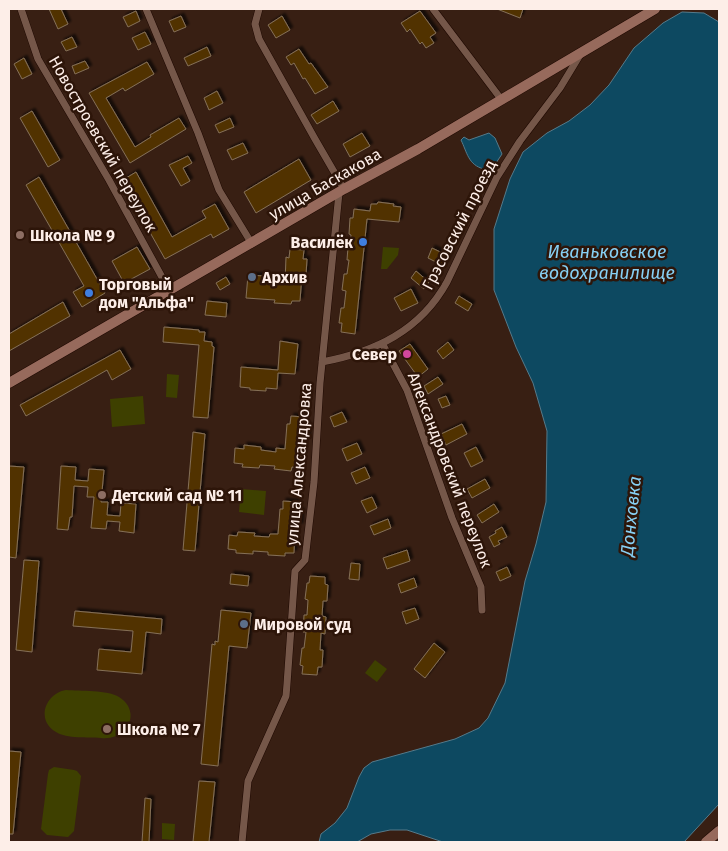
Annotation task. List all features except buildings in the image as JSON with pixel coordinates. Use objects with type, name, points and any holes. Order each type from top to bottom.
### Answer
[{"type":"street","name":"Новостроевский переулок","points":[[21,9],[38,59],[109,180],[169,290]]},
{"type":"street","points":[[146,9],[198,133],[219,190],[252,244]]},
{"type":"street","points":[[259,9],[255,24],[259,39],[342,191]]},
{"type":"street","points":[[433,9],[501,99]]},
{"type":"street","name":"улица Баскакова","points":[[9,383],[418,149],[655,9]]},
{"type":"street","name":"Грэсовский проезд","points":[[322,362],[347,357],[382,343],[416,323],[427,311],[439,296],[497,177],[520,141],[560,88],[582,52]]},
{"type":"street","name":"улица Александровка","points":[[242,842],[248,781],[286,696],[288,684],[295,571],[305,560],[314,482],[322,362],[342,191]]},
{"type":"street","name":"Александровский переулок","points":[[382,343],[407,390],[452,518],[482,587],[482,610]]},
{"type":"street","points":[[706,842],[719,831]]},
{"type":"shaded area","points":[[383,247],[399,248],[398,255],[387,269],[381,269]]},
{"type":"shaded area","points":[[167,374],[179,375],[177,398],[166,397]]},
{"type":"shaded area","points":[[143,396],[145,424],[112,427],[110,399]]},
{"type":"shaded area","points":[[241,489],[266,491],[264,515],[239,512]]},
{"type":"shaded area","points":[[375,660],[387,669],[377,682],[365,673]]},
{"type":"shaded area","points":[[66,690],[101,692],[119,697],[130,710],[129,724],[125,730],[110,738],[72,737],[56,732],[46,721],[46,708],[53,696]]},
{"type":"shaded area","points":[[54,767],[77,771],[81,776],[74,831],[68,837],[47,835],[41,829],[48,774],[49,770]]},
{"type":"shaded area","points":[[162,823],[175,824],[174,840],[162,839]]},
{"type":"water","name":"Иваньковское водохранилище","points":[[682,12],[704,13],[719,22],[719,804],[684,842],[443,842],[407,830],[390,830],[371,834],[357,842],[319,842],[321,834],[335,823],[347,808],[364,768],[372,762],[455,739],[479,728],[488,718],[505,683],[525,581],[546,502],[547,431],[533,383],[516,347],[494,290],[494,229],[510,179],[523,152],[547,133],[569,121],[590,105],[609,85],[634,48],[663,23]]},
{"type":"water","points":[[489,133],[495,138],[502,154],[496,163],[484,169],[471,161],[461,140],[464,137],[469,140]]},
{"type":"place","name":"Школа № 9","points":[[20,235]]},
{"type":"place","name":"Василёк","points":[[363,242]]},
{"type":"place","name":"Архив","points":[[252,277]]},
{"type":"place","name":"Торговый дом \"Альфа\"","points":[[89,293]]},
{"type":"place","name":"Север","points":[[407,354]]},
{"type":"place","name":"Детский сад № 11","points":[[102,495]]},
{"type":"place","name":"Мировой суд","points":[[244,624]]},
{"type":"place","name":"Школа № 7","points":[[107,729]]},
{"type":"water label","name":"Донховка","points":[[631,516]]}]
